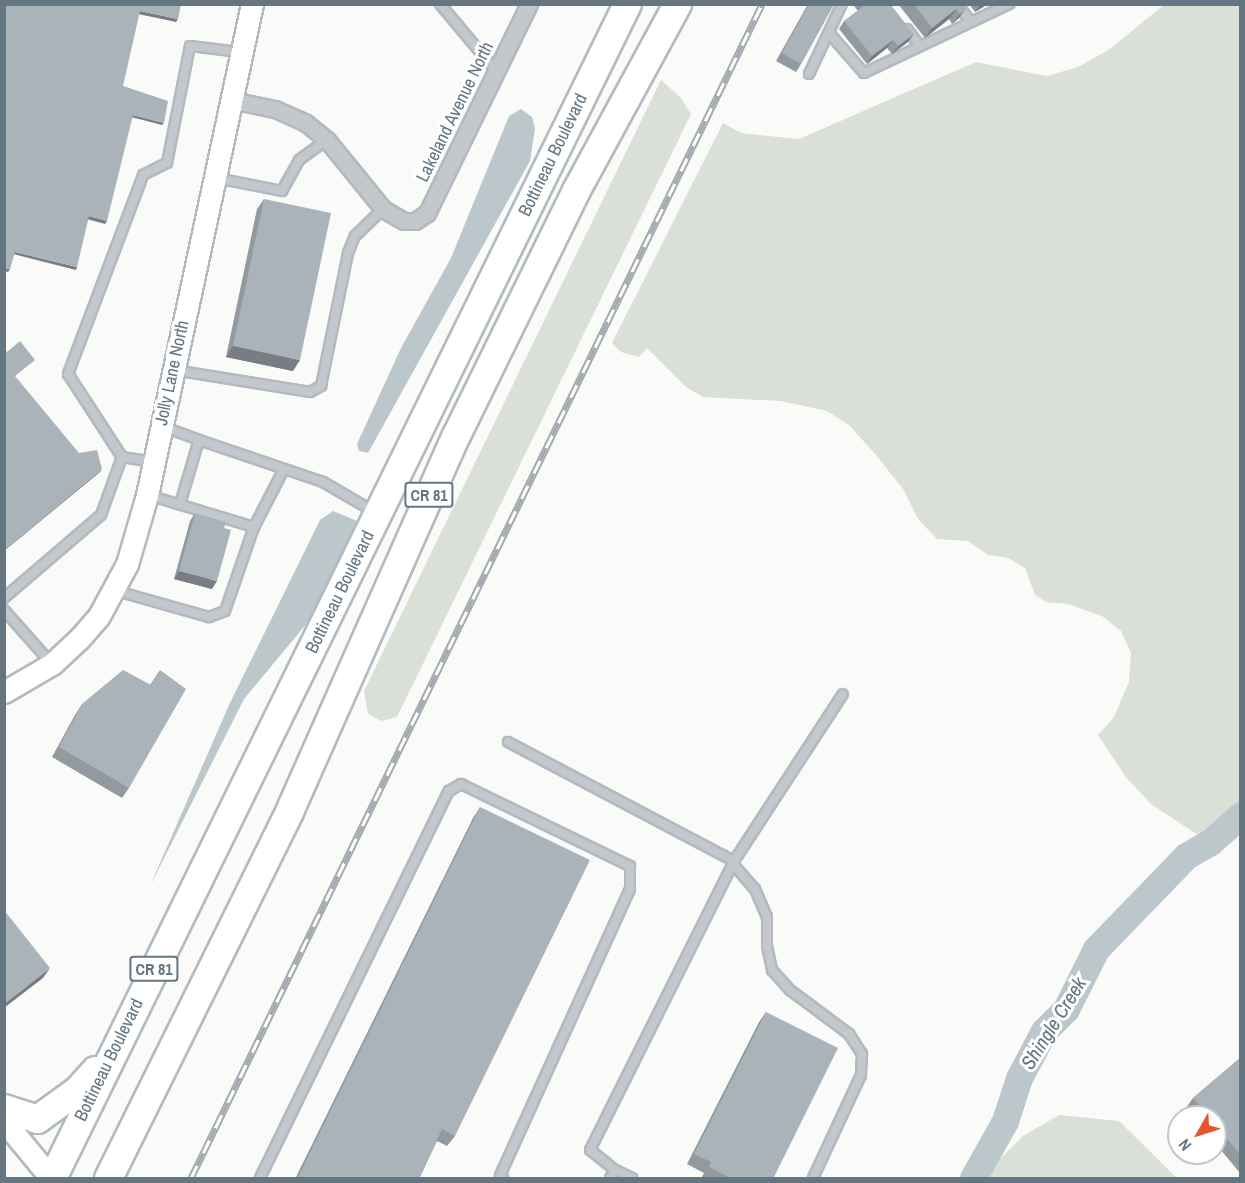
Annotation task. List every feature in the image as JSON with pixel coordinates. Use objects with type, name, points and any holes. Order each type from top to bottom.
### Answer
[{"type":"highway","name":"Bottineau Boulevard","points":[[51,1179],[110,1054],[251,776],[627,4]]},
{"type":"highway","name":"Bottineau Boulevard","points":[[109,1178],[290,809],[456,435],[576,190],[677,4]]},
{"type":"highway","points":[[4,1108],[37,1119],[77,1090],[110,1054]]},
{"type":"street","name":"Jolly Lane North","points":[[4,692],[52,664],[99,616],[130,555],[147,495],[160,425],[252,4]]},
{"type":"street","name":"Lakeland Avenue North","points":[[383,209],[404,221],[415,221],[427,213],[529,4]]},
{"type":"street","points":[[231,100],[285,114],[306,123],[327,140],[383,209]]},
{"type":"street","points":[[4,1121],[51,1179]]},
{"type":"lane","points":[[440,4],[496,71]]},
{"type":"lane","points":[[809,74],[842,4]]},
{"type":"lane","points":[[957,4],[971,22]]},
{"type":"lane","points":[[829,33],[864,73],[1007,5]]},
{"type":"lane","points":[[900,21],[920,46]]},
{"type":"lane","points":[[153,463],[122,457],[68,374],[143,176],[167,163],[190,46],[242,53]]},
{"type":"lane","points":[[215,178],[282,191],[299,160],[327,140]]},
{"type":"lane","points":[[172,370],[310,392],[321,386],[348,253],[355,236],[383,209]]},
{"type":"lane","points":[[160,425],[323,482],[377,514]]},
{"type":"lane","points":[[180,504],[200,440]]},
{"type":"lane","points":[[4,598],[101,515],[122,457]]},
{"type":"lane","points":[[113,590],[209,617],[225,611],[254,526],[284,469]]},
{"type":"lane","points":[[147,495],[254,526]]},
{"type":"lane","points":[[4,610],[52,664]]},
{"type":"lane","points":[[632,1179],[615,1170],[590,1150],[733,862],[843,694]]},
{"type":"lane","points":[[508,742],[733,862],[755,889],[767,917],[767,946],[772,970],[790,990],[849,1034],[862,1054],[861,1076],[813,1179]]},
{"type":"lane","points":[[260,1179],[449,791],[461,784],[630,866],[630,889],[500,1178]]},
{"type":"lane","points":[[610,1179],[615,1170]]},
{"type":"shaded area","points":[[1165,4],[1240,5],[1240,800],[1198,835],[1151,804],[1125,776],[1098,735],[1114,717],[1129,682],[1131,653],[1121,631],[1102,616],[1068,604],[1046,602],[1035,595],[1025,568],[1008,558],[988,555],[968,541],[937,539],[918,519],[903,489],[876,455],[849,425],[827,411],[781,401],[703,397],[686,387],[647,348],[639,357],[621,352],[612,343],[723,123],[741,133],[799,139],[976,62],[1047,76],[1078,67],[1110,49]]},
{"type":"shaded area","points":[[661,80],[681,98],[691,114],[397,717],[381,721],[368,714],[364,691]]},
{"type":"shaded area","points":[[521,109],[532,117],[535,129],[530,161],[368,453],[359,451],[357,444],[401,348],[451,258],[509,116]]},
{"type":"shaded area","points":[[333,511],[357,521],[308,622],[244,699],[150,886],[229,705],[320,520]]},
{"type":"shaded area","points":[[1240,800],[1240,830],[1209,853],[1183,853]]},
{"type":"shaded area","points":[[1059,1115],[1119,1121],[1177,1178],[987,1178],[995,1164],[1023,1136]]},
{"type":"building","points":[[4,4],[181,4],[178,19],[140,11],[123,86],[168,101],[164,123],[133,115],[107,221],[89,216],[77,267],[15,252],[10,269],[4,268]]},
{"type":"building","points":[[809,4],[834,4],[801,64],[782,53]]},
{"type":"building","points":[[864,4],[890,4],[914,34],[898,46],[893,40],[872,56],[844,21]]},
{"type":"building","points":[[914,4],[964,4],[966,8],[960,14],[956,9],[932,28]]},
{"type":"building","points":[[264,199],[331,213],[300,360],[233,346]]},
{"type":"building","points":[[20,341],[35,360],[15,376],[79,453],[97,450],[102,469],[4,550],[4,349],[7,352]]},
{"type":"building","points":[[195,513],[226,522],[224,528],[231,530],[217,581],[179,571]]},
{"type":"building","points":[[123,670],[151,685],[160,670],[186,689],[129,788],[59,747],[82,704]]},
{"type":"building","points":[[480,807],[590,860],[455,1136],[442,1129],[419,1179],[297,1179]]},
{"type":"building","points":[[4,910],[50,968],[4,1004]]},
{"type":"building","points":[[766,1012],[838,1048],[773,1179],[733,1179],[709,1167],[711,1162],[694,1154]]},
{"type":"building","points":[[1240,1058],[1240,1154],[1227,1138],[1227,1105],[1199,1105],[1193,1098]]},
{"type":"waterway","name":"Shingle Creek","points":[[973,1178],[1005,1121],[1019,1078],[1044,1031],[1066,1009],[1096,949],[1186,856],[1210,842],[1240,816]]},
{"type":"railway","points":[[191,1178],[762,4]]}]
